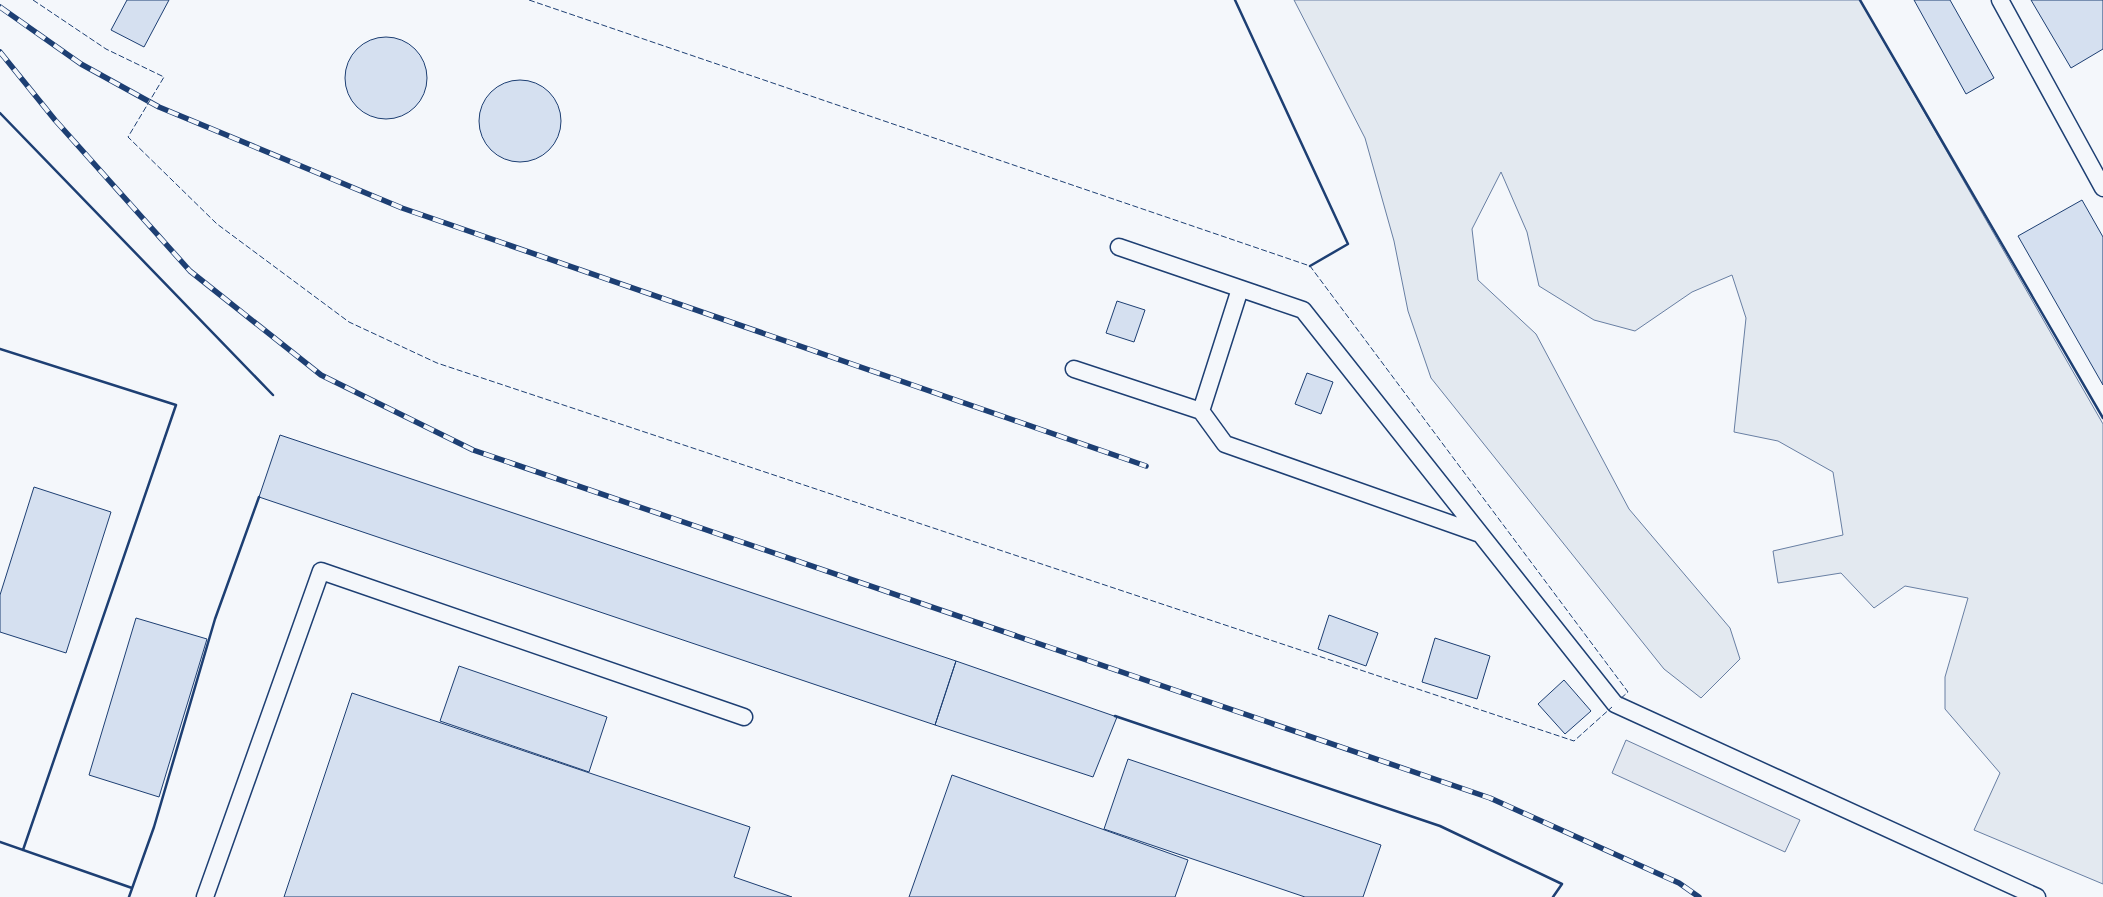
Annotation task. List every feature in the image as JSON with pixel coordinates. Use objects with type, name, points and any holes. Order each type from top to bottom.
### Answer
[{"type":"lane","points":[[2000,0],[2103,188]]},
{"type":"lane","points":[[1119,247],[1303,310],[1615,704],[2037,897]]},
{"type":"lane","points":[[1201,411],[1240,288]]},
{"type":"lane","points":[[1074,369],[1201,411],[1225,444],[1480,534]]},
{"type":"lane","points":[[205,897],[321,570],[744,717]]},
{"type":"shaded area","points":[[1294,0],[1860,0],[2103,424],[2103,884],[1974,830],[2000,773],[1945,709],[1945,677],[1968,598],[1905,586],[1874,608],[1841,573],[1778,583],[1773,551],[1843,535],[1833,472],[1778,441],[1734,432],[1746,318],[1732,275],[1692,292],[1635,331],[1594,320],[1539,286],[1527,232],[1501,172],[1472,229],[1478,280],[1536,334],[1629,509],[1730,628],[1740,659],[1701,698],[1664,669],[1431,378],[1408,311],[1394,241],[1365,138]]},
{"type":"shaded area","points":[[1626,740],[1800,820],[1785,852],[1612,773]]},
{"type":"building","points":[[127,0],[169,0],[144,47],[111,30]]},
{"type":"building","points":[[1914,0],[1950,0],[1994,78],[1966,94]]},
{"type":"building","points":[[2031,0],[2103,0],[2103,49],[2071,68]]},
{"type":"building","points":[[386,37],[402,40],[415,49],[424,62],[427,78],[424,94],[415,107],[402,116],[386,119],[370,116],[357,107],[348,94],[345,78],[348,62],[357,49],[370,40]]},
{"type":"building","points":[[520,80],[536,83],[549,92],[558,105],[561,121],[558,137],[549,150],[536,159],[520,162],[504,159],[491,150],[482,137],[479,121],[482,105],[491,92],[504,83]]},
{"type":"building","points":[[2082,200],[2103,237],[2103,385],[2018,236]]},
{"type":"building","points":[[1117,301],[1145,310],[1134,342],[1106,333]]},
{"type":"building","points":[[1307,373],[1333,382],[1321,414],[1295,404]]},
{"type":"building","points":[[280,435],[956,661],[935,725],[259,497]]},
{"type":"building","points":[[34,487],[111,512],[66,653],[0,632],[0,595]]},
{"type":"building","points":[[1329,615],[1378,633],[1366,666],[1318,649]]},
{"type":"building","points":[[136,618],[207,639],[159,797],[89,775]]},
{"type":"building","points":[[1435,638],[1490,656],[1477,699],[1422,682]]},
{"type":"building","points":[[956,661],[1117,717],[1093,777],[935,725]]},
{"type":"building","points":[[459,666],[607,717],[589,772],[440,721]]},
{"type":"building","points":[[1564,680],[1591,711],[1565,734],[1538,704]]},
{"type":"building","points":[[352,693],[750,827],[734,877],[792,897],[284,897]]},
{"type":"building","points":[[1128,759],[1381,845],[1363,897],[1305,897],[1104,829]]},
{"type":"building","points":[[952,775],[1188,860],[1175,897],[909,897]]},
{"type":"railway","points":[[0,7],[81,64],[159,107],[402,208],[1146,466]]},
{"type":"railway","points":[[0,52],[55,120],[190,271],[321,375],[473,450],[1490,798],[1679,883],[1699,897]]},
{"type":"fence","points":[[33,0],[106,49],[164,77],[128,137],[217,224],[349,322],[437,363],[1574,741],[1612,707]]},
{"type":"fence","points":[[529,0],[1310,266],[1628,692],[1619,700]]},
{"type":"wall","points":[[1235,0],[1348,244],[1310,266]]},
{"type":"wall","points":[[1860,0],[2103,418]]},
{"type":"wall","points":[[0,113],[273,395]]},
{"type":"wall","points":[[0,349],[176,405],[23,850]]},
{"type":"wall","points":[[129,897],[154,827],[215,619],[259,497]]},
{"type":"wall","points":[[1115,716],[1440,826],[1562,884],[1553,897]]},
{"type":"wall","points":[[0,842],[132,888]]}]
